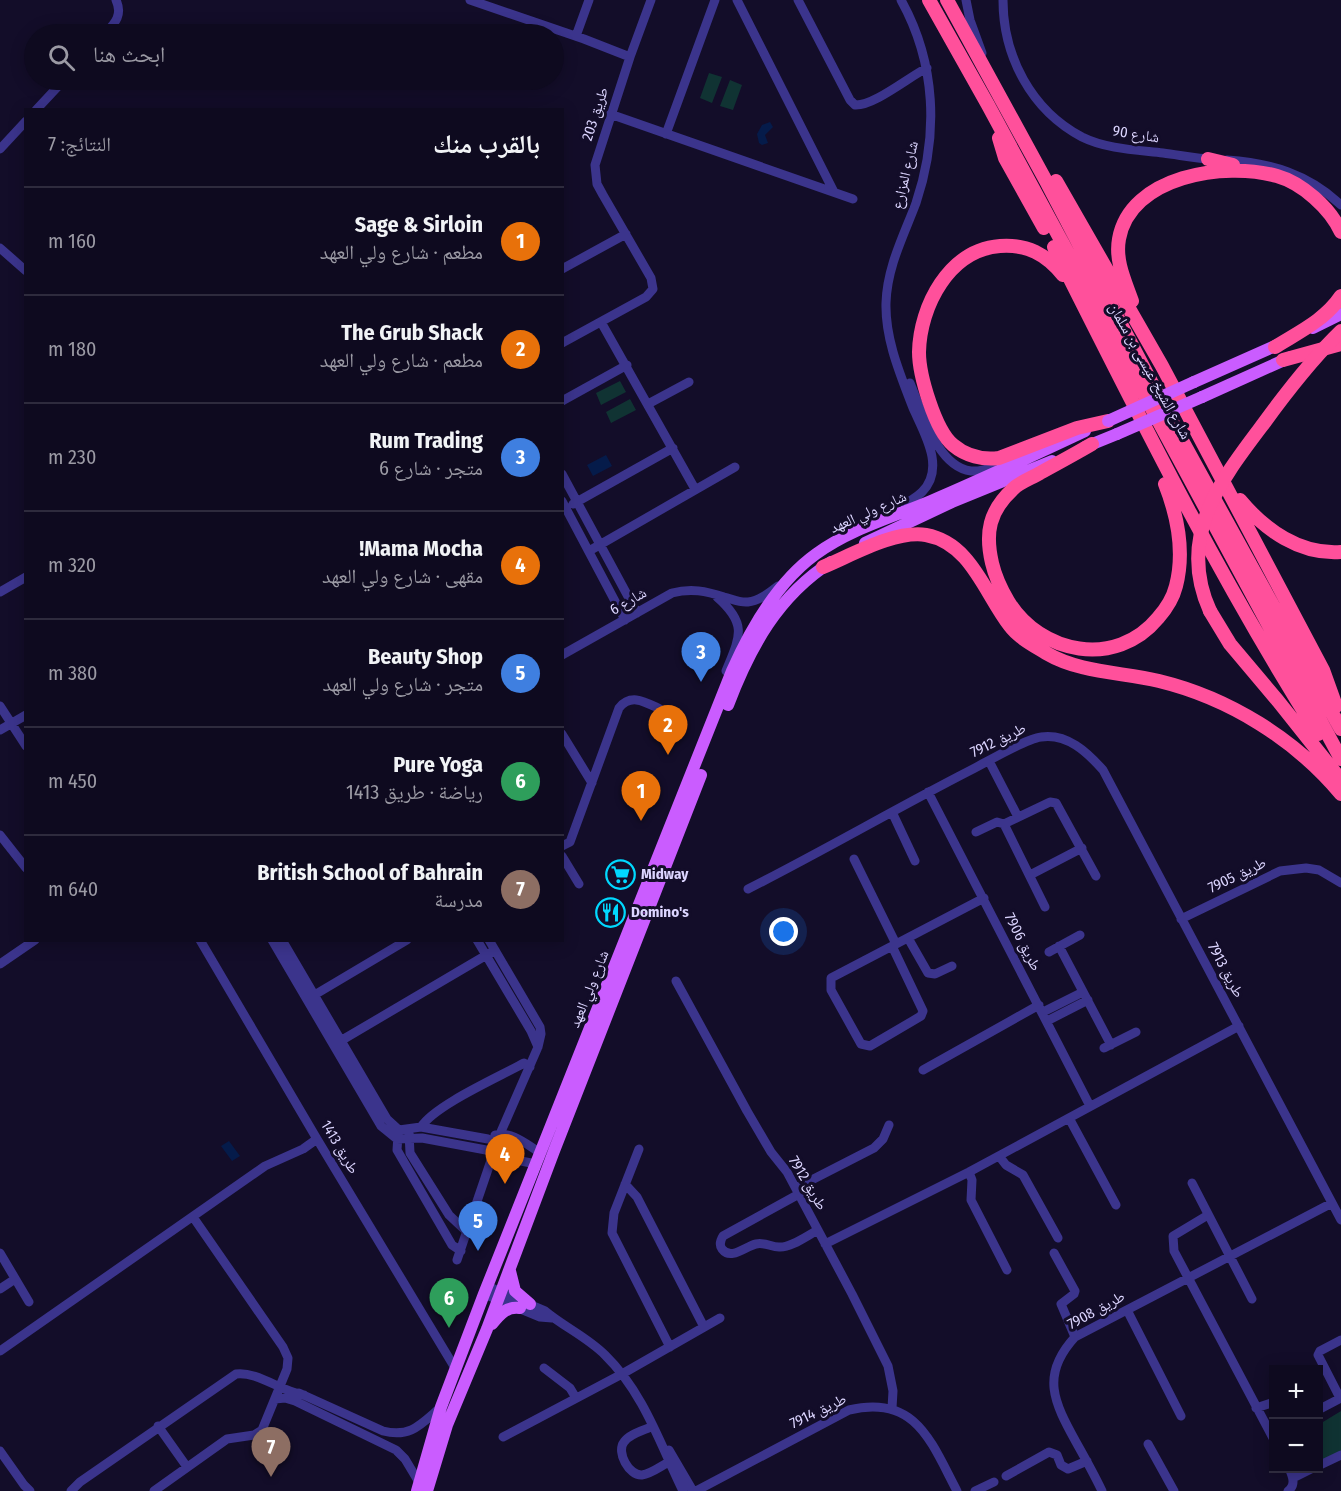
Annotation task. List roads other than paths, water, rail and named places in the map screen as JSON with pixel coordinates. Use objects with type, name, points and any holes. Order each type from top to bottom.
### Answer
[{"type":"highway","name":"شارع الشيخ عيسى بن سلمان","points":[[923,0],[929,8],[932,6],[988,105],[1341,759]]},
{"type":"highway","name":"شارع الشيخ عيسى بن سلمان","points":[[947,0],[1046,181],[1179,435],[1341,729]]},
{"type":"highway","points":[[954,0],[982,53],[1162,366],[1323,669],[1341,719]]},
{"type":"highway","points":[[988,105],[1005,158],[1113,360],[1207,547],[1255,632],[1341,769]]},
{"type":"highway","points":[[1208,159],[1278,176],[1305,190],[1338,224],[1341,232]]},
{"type":"highway","points":[[1162,366],[1134,306],[1118,263],[1119,239],[1128,213],[1143,197],[1168,184],[1196,175],[1220,170],[1278,176]]},
{"type":"highway","points":[[1079,297],[1054,264],[1031,249],[1006,245],[978,251],[949,272],[930,301],[922,324],[919,353],[924,384],[944,433],[952,444],[968,455],[987,459],[999,458],[1077,428],[1108,421]]},
{"type":"highway","points":[[1275,347],[1331,310],[1341,296]]},
{"type":"highway","points":[[1341,331],[1293,384],[1228,472],[1213,499],[1203,529],[1197,565],[1210,611],[1230,644],[1341,780]]},
{"type":"highway","points":[[1283,360],[1341,344]]},
{"type":"highway","points":[[1092,444],[1014,488],[990,521],[987,542],[993,570],[1015,613],[1035,633],[1056,643],[1082,649],[1107,649],[1131,640],[1152,625],[1166,608],[1176,587],[1181,548],[1175,508],[1113,360]]},
{"type":"highway","points":[[1217,470],[1251,513],[1272,532],[1303,547],[1341,552]]},
{"type":"highway","points":[[823,567],[893,538],[926,535],[946,542],[967,559],[1011,627],[1031,644],[1054,658],[1084,668],[1160,681],[1202,694],[1247,715],[1293,748],[1325,775],[1341,794]]},
{"type":"main road","name":"شارع ولي العهد","points":[[422,1489],[441,1407],[537,1158],[724,691],[744,645],[777,593],[796,571],[816,554],[838,540],[968,486],[1275,347],[1341,314]]},
{"type":"main road","name":"شارع ولي العهد","points":[[422,1489],[510,1271],[740,675],[765,628],[785,602],[808,578],[823,567],[873,538],[1341,336]]},
{"type":"main road","points":[[524,1231],[529,1203],[542,1163],[537,1158]]},
{"type":"main road","points":[[487,1329],[502,1313],[515,1307],[525,1306],[514,1290],[510,1271]]},
{"type":"street","points":[[113,24],[119,16],[116,0]]},
{"type":"street","points":[[470,0],[541,24]]},
{"type":"street","points":[[576,36],[589,0]]},
{"type":"street","name":"طريق 203","points":[[564,342],[646,297],[653,289],[651,278],[597,184],[595,171],[595,162],[610,114],[651,0]]},
{"type":"street","points":[[666,134],[715,0]]},
{"type":"street","points":[[737,0],[834,192]]},
{"type":"street","points":[[798,0],[852,103],[862,104],[910,80],[914,75],[928,73]]},
{"type":"street","name":"شارع المزارع","points":[[869,526],[922,492],[930,481],[933,468],[932,455],[902,379],[888,326],[887,292],[893,264],[915,203],[926,161],[931,113],[928,73],[918,37],[901,0]]},
{"type":"street","points":[[966,0],[970,20],[982,53]]},
{"type":"street","name":"شارع 90","points":[[1003,0],[1005,31],[1017,70],[1037,100],[1063,125],[1083,138],[1120,148],[1244,161],[1287,170],[1316,184],[1341,205]]},
{"type":"street","points":[[564,32],[630,57]]},
{"type":"street","points":[[38,108],[55,90]]},
{"type":"street","points":[[610,114],[853,199]]},
{"type":"street","points":[[0,149],[24,123]]},
{"type":"street","points":[[564,268],[626,234]]},
{"type":"street","points":[[0,248],[24,269]]},
{"type":"street","points":[[601,322],[696,489]]},
{"type":"street","name":"شارع المزارع","points":[[896,357],[939,449],[948,460],[960,468],[973,471],[1020,462]]},
{"type":"street","points":[[564,400],[627,365]]},
{"type":"street","points":[[648,404],[689,382]]},
{"type":"street","points":[[625,620],[564,504],[577,502],[673,448]]},
{"type":"street","points":[[589,551],[735,467]]},
{"type":"street","points":[[564,478],[638,613]]},
{"type":"street","name":"شارع 6","points":[[565,653],[663,598],[686,590],[749,602],[769,593],[796,571]]},
{"type":"street","points":[[0,592],[24,578]]},
{"type":"street","points":[[712,594],[729,608],[740,630],[738,642],[725,672],[724,691]]},
{"type":"street","points":[[564,845],[570,842],[619,708],[623,703],[639,699],[660,709]]},
{"type":"street","points":[[0,706],[24,743]]},
{"type":"street","points":[[0,730],[24,716]]},
{"type":"street","name":"طريق 7912","points":[[748,889],[928,792],[1041,736],[1059,737],[1075,743]]},
{"type":"street","points":[[564,737],[592,783]]},
{"type":"street","name":"طريق 7913","points":[[1075,743],[1103,770],[1341,1220]]},
{"type":"street","points":[[989,761],[1018,817]]},
{"type":"street","name":"طريق 7906","points":[[928,792],[1090,1106]]},
{"type":"street","points":[[976,832],[996,823],[1004,824],[1050,802],[1056,802],[1096,876]]},
{"type":"street","points":[[892,812],[915,861]]},
{"type":"street","points":[[1004,824],[1046,907]]},
{"type":"street","points":[[0,835],[24,865]]},
{"type":"street","points":[[1030,875],[1082,848]]},
{"type":"street","points":[[564,859],[579,884]]},
{"type":"street","points":[[854,859],[894,945],[923,1011],[921,1016],[870,1046],[865,1046],[861,1044],[831,990],[831,978],[894,945],[908,938],[984,898]]},
{"type":"street","name":"طريق 7905","points":[[1181,919],[1286,869],[1318,870],[1341,883]]},
{"type":"street","points":[[1049,952],[1080,935]]},
{"type":"street","points":[[908,938],[928,973],[935,974],[952,966]]},
{"type":"street","points":[[0,964],[32,942]]},
{"type":"street","name":"طريق 1413","points":[[201,942],[455,1368]]},
{"type":"street","points":[[273,942],[311,997]]},
{"type":"street","points":[[283,942],[337,1042],[398,1135],[397,1150],[459,1256],[490,1152],[538,1047],[490,952],[479,942]]},
{"type":"street","points":[[311,997],[404,942]]},
{"type":"street","points":[[489,942],[490,952]]},
{"type":"street","points":[[1059,946],[1108,1046],[1136,1032]]},
{"type":"street","points":[[337,1042],[490,952]]},
{"type":"street","name":"طريق 7912","points":[[676,981],[747,1111],[771,1152],[787,1172],[888,1366],[893,1391],[892,1408]]},
{"type":"street","points":[[923,1070],[1043,1013],[1085,996]]},
{"type":"street","points":[[825,1244],[969,1172],[1239,1026]]},
{"type":"street","points":[[409,1134],[421,1127],[426,1119],[436,1111],[524,1063],[530,1067]]},
{"type":"street","points":[[1069,1118],[1116,1205]]},
{"type":"street","points":[[818,1230],[782,1247],[756,1244],[733,1254],[725,1252],[720,1243],[723,1236],[874,1148],[883,1139],[889,1125]]},
{"type":"street","points":[[421,1127],[488,1138],[500,1134],[511,1136],[537,1158]]},
{"type":"street","points":[[398,1135],[409,1134],[490,1152],[537,1158]]},
{"type":"street","points":[[409,1134],[410,1153],[448,1215],[466,1231]]},
{"type":"street","points":[[488,1138],[490,1152]]},
{"type":"street","points":[[0,1351],[265,1166],[303,1149],[317,1139]]},
{"type":"street","points":[[639,1149],[612,1218],[611,1228],[613,1238],[670,1347]]},
{"type":"street","points":[[999,1156],[1006,1165],[1023,1175],[1058,1238]]},
{"type":"street","points":[[969,1172],[973,1182],[971,1200],[1007,1270]]},
{"type":"street","points":[[1192,1183],[1252,1299]]},
{"type":"street","points":[[625,1184],[637,1197],[704,1327]]},
{"type":"street","name":"طريق 7908","points":[[1102,1491],[1060,1414],[1055,1400],[1053,1384],[1062,1350],[1075,1337],[1332,1203]]},
{"type":"street","points":[[1208,1215],[1173,1236],[1174,1251],[1269,1431]]},
{"type":"street","points":[[154,1491],[227,1439],[257,1434],[265,1426],[288,1364],[286,1352],[193,1217]]},
{"type":"street","points":[[0,1253],[29,1302]]},
{"type":"street","points":[[1054,1253],[1075,1291],[1061,1304],[1075,1337]]},
{"type":"street","points":[[0,1289],[15,1279]]},
{"type":"street","name":"طريق 7914","points":[[485,1290],[525,1306],[543,1318],[552,1318],[595,1346],[622,1374],[695,1491],[849,1410],[867,1406],[892,1408]]},
{"type":"street","points":[[1127,1310],[1181,1416]]},
{"type":"street","points":[[502,1437],[622,1374],[720,1318]]},
{"type":"street","points":[[1323,1407],[1341,1398],[1318,1355],[1320,1351],[1341,1340]]},
{"type":"street","points":[[544,1368],[570,1388],[576,1398]]},
{"type":"street","points":[[71,1491],[80,1482],[158,1426],[236,1374],[246,1374],[304,1395]]},
{"type":"street","points":[[284,1377],[296,1391],[381,1436],[410,1466],[422,1489]]},
{"type":"street","points":[[275,1399],[285,1398],[295,1401],[381,1436],[406,1433],[417,1428],[441,1407]]},
{"type":"street","points":[[1256,1408],[1269,1402]]},
{"type":"street","points":[[892,1408],[921,1427],[957,1491]]},
{"type":"street","points":[[653,1425],[627,1438],[621,1446],[622,1454],[630,1469],[642,1475],[669,1462]]},
{"type":"street","points":[[158,1426],[187,1467]]},
{"type":"street","name":"طريق 7914","points":[[662,1441],[683,1491]]},
{"type":"street","points":[[1148,1444],[1174,1491]]},
{"type":"street","points":[[0,1450],[30,1491]]},
{"type":"street","points":[[1006,1476],[1049,1452],[1057,1455],[1061,1465],[1068,1469],[1087,1461]]},
{"type":"street","points":[[1323,1463],[1341,1455]]},
{"type":"street","points":[[1288,1491],[1293,1486],[1291,1473]]},
{"type":"street","points":[[975,1491],[994,1482]]},
{"type":"water","points":[[770,122],[773,127],[765,135],[768,143],[762,145],[759,143],[757,134],[762,125]]},
{"type":"water","points":[[606,455],[612,466],[593,476],[587,465]]},
{"type":"water","points":[[229,1141],[240,1156],[232,1161],[221,1146]]},
{"type":"place","name":"Rum Trading","points":[[701,682]]},
{"type":"place","name":"The Grub Shack","points":[[668,755]]},
{"type":"place","name":"Sage & Sirloin","points":[[641,821]]},
{"type":"place","name":"Midway","points":[[620,874]]},
{"type":"place","name":"Domino's","points":[[610,912]]},
{"type":"place","name":"Mama Mocha!","points":[[505,1184]]},
{"type":"place","name":"Beauty Shop","points":[[478,1251]]},
{"type":"place","name":"Pure Yoga","points":[[449,1328]]},
{"type":"place","name":"British School of Bahrain","points":[[271,1477]]}]
